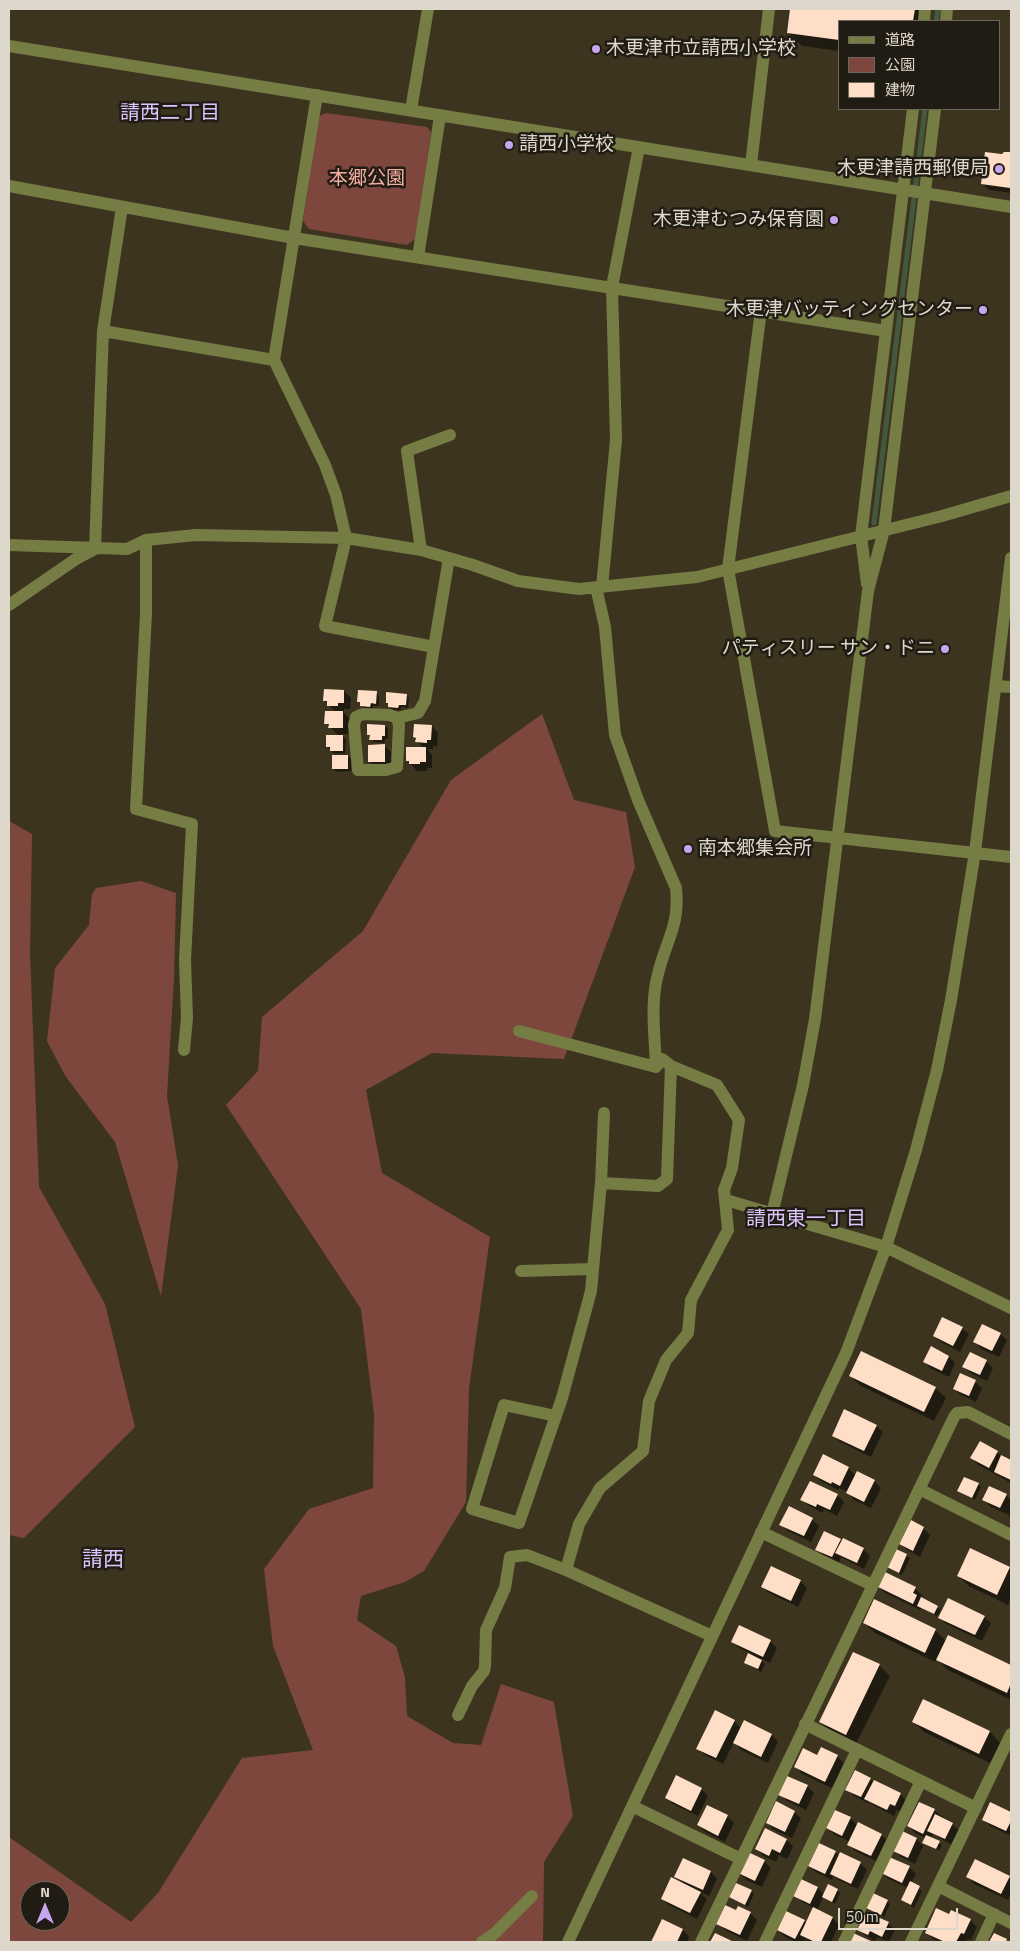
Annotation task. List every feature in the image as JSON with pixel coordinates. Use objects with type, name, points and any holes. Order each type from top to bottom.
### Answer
[{"type":"street","points":[[411,110],[428,9]]},
{"type":"street","points":[[750,165],[769,9]]},
{"type":"street","points":[[9,46],[1011,207]]},
{"type":"street","points":[[317,96],[274,360],[325,465],[336,495],[346,538],[325,626],[434,647]]},
{"type":"street","points":[[772,1214],[803,1084],[815,1019],[868,591],[884,530],[914,192],[913,110]]},
{"type":"street","points":[[868,591],[861,536],[886,331],[914,192],[935,110]]},
{"type":"street","points":[[418,257],[440,116]]},
{"type":"street","points":[[639,147],[612,287],[616,440],[599,587],[616,735],[638,800],[676,888],[678,903],[675,925],[657,975],[654,1009],[656,1067]]},
{"type":"street","points":[[9,186],[294,238],[886,331]]},
{"type":"street","points":[[95,548],[103,331],[122,207]]},
{"type":"street","points":[[761,310],[728,569],[775,831],[1011,857]]},
{"type":"street","points":[[103,331],[274,360]]},
{"type":"street","points":[[421,550],[407,451],[450,435]]},
{"type":"street","points":[[9,545],[127,549],[146,540],[196,535],[346,538],[421,550],[518,581],[579,589],[697,577],[1011,496]]},
{"type":"street","points":[[146,540],[146,613],[136,809],[192,824],[185,960],[188,1018],[184,1050]]},
{"type":"street","points":[[9,605],[95,548]]},
{"type":"street","points":[[397,718],[399,725],[397,767],[386,770],[358,770],[354,725],[356,717],[363,714],[390,715],[397,718],[418,713],[425,701],[449,558]]},
{"type":"street","points":[[568,1942],[846,1353],[886,1247],[916,1150],[937,1070],[961,943],[975,852],[1011,558]]},
{"type":"street","points":[[996,686],[1011,687]]},
{"type":"street","points":[[519,1031],[656,1067]]},
{"type":"street","points":[[566,1570],[579,1524],[600,1488],[643,1451],[649,1401],[666,1360],[688,1333],[691,1300],[728,1230],[724,1190],[732,1168],[739,1120],[717,1084],[671,1066],[662,1059],[656,1067]]},
{"type":"street","points":[[601,1183],[658,1186],[667,1179],[671,1066]]},
{"type":"street","points":[[556,1416],[504,1405],[472,1510],[519,1523],[556,1416],[590,1291],[601,1183],[604,1113]]},
{"type":"street","points":[[726,1200],[886,1247],[1011,1308]]},
{"type":"street","points":[[521,1271],[593,1269]]},
{"type":"street","points":[[701,1942],[872,1585],[957,1413],[968,1412],[1011,1434]]},
{"type":"street","points":[[919,1489],[1011,1535]]},
{"type":"street","points":[[762,1532],[872,1585]]},
{"type":"street","points":[[458,1715],[472,1686],[484,1671],[486,1630],[505,1588],[509,1574],[510,1557],[527,1556],[566,1570],[712,1636]]},
{"type":"street","points":[[805,1724],[976,1808]]},
{"type":"street","points":[[911,1942],[1011,1734]]},
{"type":"street","points":[[766,1942],[857,1750]]},
{"type":"street","points":[[844,1942],[922,1781]]},
{"type":"street","points":[[632,1806],[741,1859]]},
{"type":"street","points":[[938,1886],[1011,1922]]},
{"type":"street","points":[[482,1942],[494,1934],[532,1896]]},
{"type":"street","points":[[980,1942],[994,1914]]},
{"type":"green space","name":"本郷公園","points":[[326,113],[427,127],[431,132],[415,239],[407,245],[309,229],[303,221],[319,116]]},
{"type":"green space","points":[[542,714],[574,800],[626,812],[635,867],[564,1059],[432,1053],[366,1090],[382,1173],[490,1237],[469,1388],[466,1502],[424,1571],[405,1582],[361,1596],[357,1620],[396,1646],[405,1677],[407,1716],[453,1743],[481,1745],[501,1684],[554,1702],[573,1816],[544,1862],[543,1942],[9,1942],[9,1837],[131,1922],[158,1893],[242,1758],[313,1750],[273,1646],[264,1569],[309,1509],[373,1488],[374,1414],[361,1309],[226,1105],[258,1071],[262,1017],[363,931],[451,780]]},
{"type":"green space","points":[[9,821],[32,834],[30,954],[39,1187],[105,1304],[135,1427],[24,1538],[9,1535]]},
{"type":"green space","points":[[141,881],[176,893],[174,978],[167,1096],[178,1165],[161,1296],[115,1142],[66,1077],[47,1041],[55,968],[89,925],[92,894],[96,888]]},
{"type":"building","points":[[790,9],[915,9],[913,20],[838,20],[838,40],[787,33]]},
{"type":"building","points":[[985,152],[1002,154],[1004,152],[1011,152],[1010,188],[981,184]]},
{"type":"building","points":[[324,689],[344,690],[344,703],[338,703],[338,706],[327,706],[327,701],[323,701]]},
{"type":"building","points":[[358,690],[377,691],[376,704],[371,703],[370,707],[360,706],[360,702],[357,702]]},
{"type":"building","points":[[386,692],[407,694],[406,705],[399,705],[398,708],[388,707]]},
{"type":"building","points":[[325,711],[343,711],[343,728],[328,728],[329,724],[324,724]]},
{"type":"building","points":[[367,724],[385,725],[385,736],[382,736],[382,740],[369,740],[370,735],[367,735]]},
{"type":"building","points":[[414,724],[432,725],[431,740],[427,740],[427,743],[415,742],[416,738],[413,737]]},
{"type":"building","points":[[326,735],[343,735],[343,751],[330,751],[330,747],[326,747]]},
{"type":"building","points":[[385,744],[385,762],[368,762],[368,745]]},
{"type":"building","points":[[406,747],[426,747],[426,762],[409,764],[409,761],[406,761]]},
{"type":"building","points":[[332,755],[348,755],[348,769],[332,769]]},
{"type":"building","points":[[942,1317],[963,1327],[953,1346],[933,1336]]},
{"type":"building","points":[[982,1324],[1001,1333],[992,1351],[973,1342]]},
{"type":"building","points":[[931,1346],[949,1356],[942,1371],[923,1362]]},
{"type":"building","points":[[861,1351],[936,1387],[924,1412],[849,1376]]},
{"type":"building","points":[[970,1352],[987,1360],[980,1375],[962,1367]]},
{"type":"building","points":[[960,1373],[976,1380],[969,1396],[953,1389]]},
{"type":"building","points":[[844,1409],[877,1425],[864,1451],[832,1436]]},
{"type":"building","points":[[980,1441],[998,1451],[989,1468],[970,1458]]},
{"type":"building","points":[[823,1454],[849,1467],[840,1486],[832,1482],[831,1484],[813,1475]]},
{"type":"building","points":[[1001,1455],[1011,1460],[1011,1480],[994,1472]]},
{"type":"building","points":[[857,1471],[875,1480],[864,1502],[846,1493]]},
{"type":"building","points":[[964,1477],[979,1483],[972,1498],[957,1491]]},
{"type":"building","points":[[810,1481],[838,1494],[830,1510],[817,1504],[816,1507],[800,1500]]},
{"type":"building","points":[[989,1486],[1007,1494],[1000,1508],[982,1500]]},
{"type":"building","points":[[789,1506],[813,1518],[804,1536],[779,1525]]},
{"type":"building","points":[[911,1520],[924,1527],[913,1551],[899,1544]]},
{"type":"building","points":[[824,1531],[841,1539],[832,1557],[815,1550]]},
{"type":"building","points":[[843,1538],[864,1548],[857,1563],[835,1553]]},
{"type":"building","points":[[970,1548],[1010,1567],[997,1595],[957,1576]]},
{"type":"building","points":[[896,1549],[907,1554],[899,1573],[887,1567]]},
{"type":"building","points":[[771,1566],[801,1580],[791,1601],[761,1587]]},
{"type":"building","points":[[883,1571],[916,1587],[913,1593],[917,1595],[913,1604],[876,1586]]},
{"type":"building","points":[[921,1597],[938,1606],[934,1614],[917,1606]]},
{"type":"building","points":[[948,1598],[985,1616],[975,1635],[938,1618]]},
{"type":"building","points":[[874,1599],[936,1629],[925,1653],[863,1623]]},
{"type":"building","points":[[739,1625],[771,1640],[763,1657],[731,1642]]},
{"type":"building","points":[[948,1635],[1011,1665],[1011,1683],[1007,1693],[936,1660]]},
{"type":"building","points":[[853,1652],[880,1664],[846,1735],[819,1722]]},
{"type":"building","points":[[748,1653],[762,1660],[758,1669],[744,1663]]},
{"type":"building","points":[[923,1699],[990,1731],[979,1754],[912,1722]]},
{"type":"building","points":[[715,1710],[735,1720],[716,1758],[696,1749]]},
{"type":"building","points":[[744,1720],[772,1734],[761,1757],[733,1743]]},
{"type":"building","points":[[821,1747],[838,1755],[825,1782],[794,1767],[803,1748],[817,1755]]},
{"type":"building","points":[[855,1770],[871,1778],[861,1797],[845,1790]]},
{"type":"building","points":[[676,1775],[702,1788],[691,1811],[665,1798]]},
{"type":"building","points":[[787,1776],[808,1785],[799,1804],[778,1795]]},
{"type":"building","points":[[874,1780],[901,1793],[895,1806],[890,1804],[887,1810],[864,1799]]},
{"type":"building","points":[[776,1801],[795,1811],[785,1832],[766,1823]]},
{"type":"building","points":[[919,1802],[935,1809],[923,1834],[907,1826]]},
{"type":"building","points":[[990,1802],[1011,1812],[1011,1821],[1006,1831],[982,1820]]},
{"type":"building","points":[[707,1805],[728,1815],[718,1836],[697,1825]]},
{"type":"building","points":[[835,1810],[851,1817],[842,1836],[826,1828]]},
{"type":"building","points":[[935,1814],[953,1823],[945,1839],[927,1831]]},
{"type":"building","points":[[858,1822],[882,1834],[871,1856],[847,1845]]},
{"type":"building","points":[[765,1828],[787,1839],[780,1853],[772,1849],[769,1856],[755,1849]]},
{"type":"building","points":[[902,1831],[917,1838],[908,1858],[893,1851]]},
{"type":"building","points":[[926,1835],[940,1841],[936,1849],[922,1843]]},
{"type":"building","points":[[819,1843],[836,1851],[825,1874],[808,1866]]},
{"type":"building","points":[[748,1852],[765,1860],[755,1881],[738,1873]]},
{"type":"building","points":[[840,1852],[861,1862],[851,1884],[830,1874]]},
{"type":"building","points":[[889,1857],[910,1866],[902,1883],[881,1873]]},
{"type":"building","points":[[683,1858],[711,1871],[703,1890],[674,1877]]},
{"type":"building","points":[[975,1859],[1010,1876],[1001,1894],[966,1877]]},
{"type":"building","points":[[671,1877],[701,1892],[690,1913],[661,1899]]},
{"type":"building","points":[[801,1879],[818,1887],[810,1904],[793,1896]]},
{"type":"building","points":[[910,1881],[920,1886],[911,1905],[901,1900]]},
{"type":"building","points":[[736,1883],[752,1890],[745,1905],[729,1897]]},
{"type":"building","points":[[828,1884],[838,1889],[832,1902],[822,1897]]},
{"type":"building","points":[[873,1893],[888,1900],[881,1915],[866,1908]]},
{"type":"building","points":[[725,1905],[736,1910],[738,1906],[751,1912],[740,1935],[716,1924]]},
{"type":"building","points":[[813,1907],[833,1917],[821,1942],[815,1942],[800,1935]]},
{"type":"building","points":[[936,1908],[949,1914],[951,1910],[971,1919],[964,1934],[961,1933],[956,1942],[945,1942],[925,1933]]},
{"type":"building","points":[[786,1911],[805,1920],[795,1939],[777,1930]]},
{"type":"building","points":[[866,1912],[889,1922],[882,1937],[870,1931],[868,1935],[857,1930]]},
{"type":"building","points":[[662,1919],[683,1929],[677,1942],[651,1942]]},
{"type":"building","points":[[715,1933],[734,1942],[710,1942]]},
{"type":"building","points":[[853,1933],[873,1942],[849,1942]]},
{"type":"building","points":[[994,1933],[1007,1939],[1006,1942],[989,1942]]},
{"type":"waterway","points":[[936,20],[938,9]]},
{"type":"waterway","points":[[874,523],[925,110]]},
{"type":"place","name":"木更津市立請西小学校","points":[[596,49]]},
{"type":"place","name":"請西小学校","points":[[509,145]]},
{"type":"place","name":"木更津請西郵便局","points":[[999,169]]},
{"type":"place","name":"木更津むつみ保育園","points":[[834,220]]},
{"type":"place","name":"木更津バッティングセンター","points":[[983,310]]},
{"type":"place","name":"パティスリー サン・ドニ","points":[[945,649]]},
{"type":"place","name":"南本郷集会所","points":[[688,849]]},
{"type":"district","name":"請西二丁目","points":[[170,114]]},
{"type":"district","name":"請西東一丁目","points":[[806,1220]]},
{"type":"district","name":"請西","points":[[103,1561]]}]
